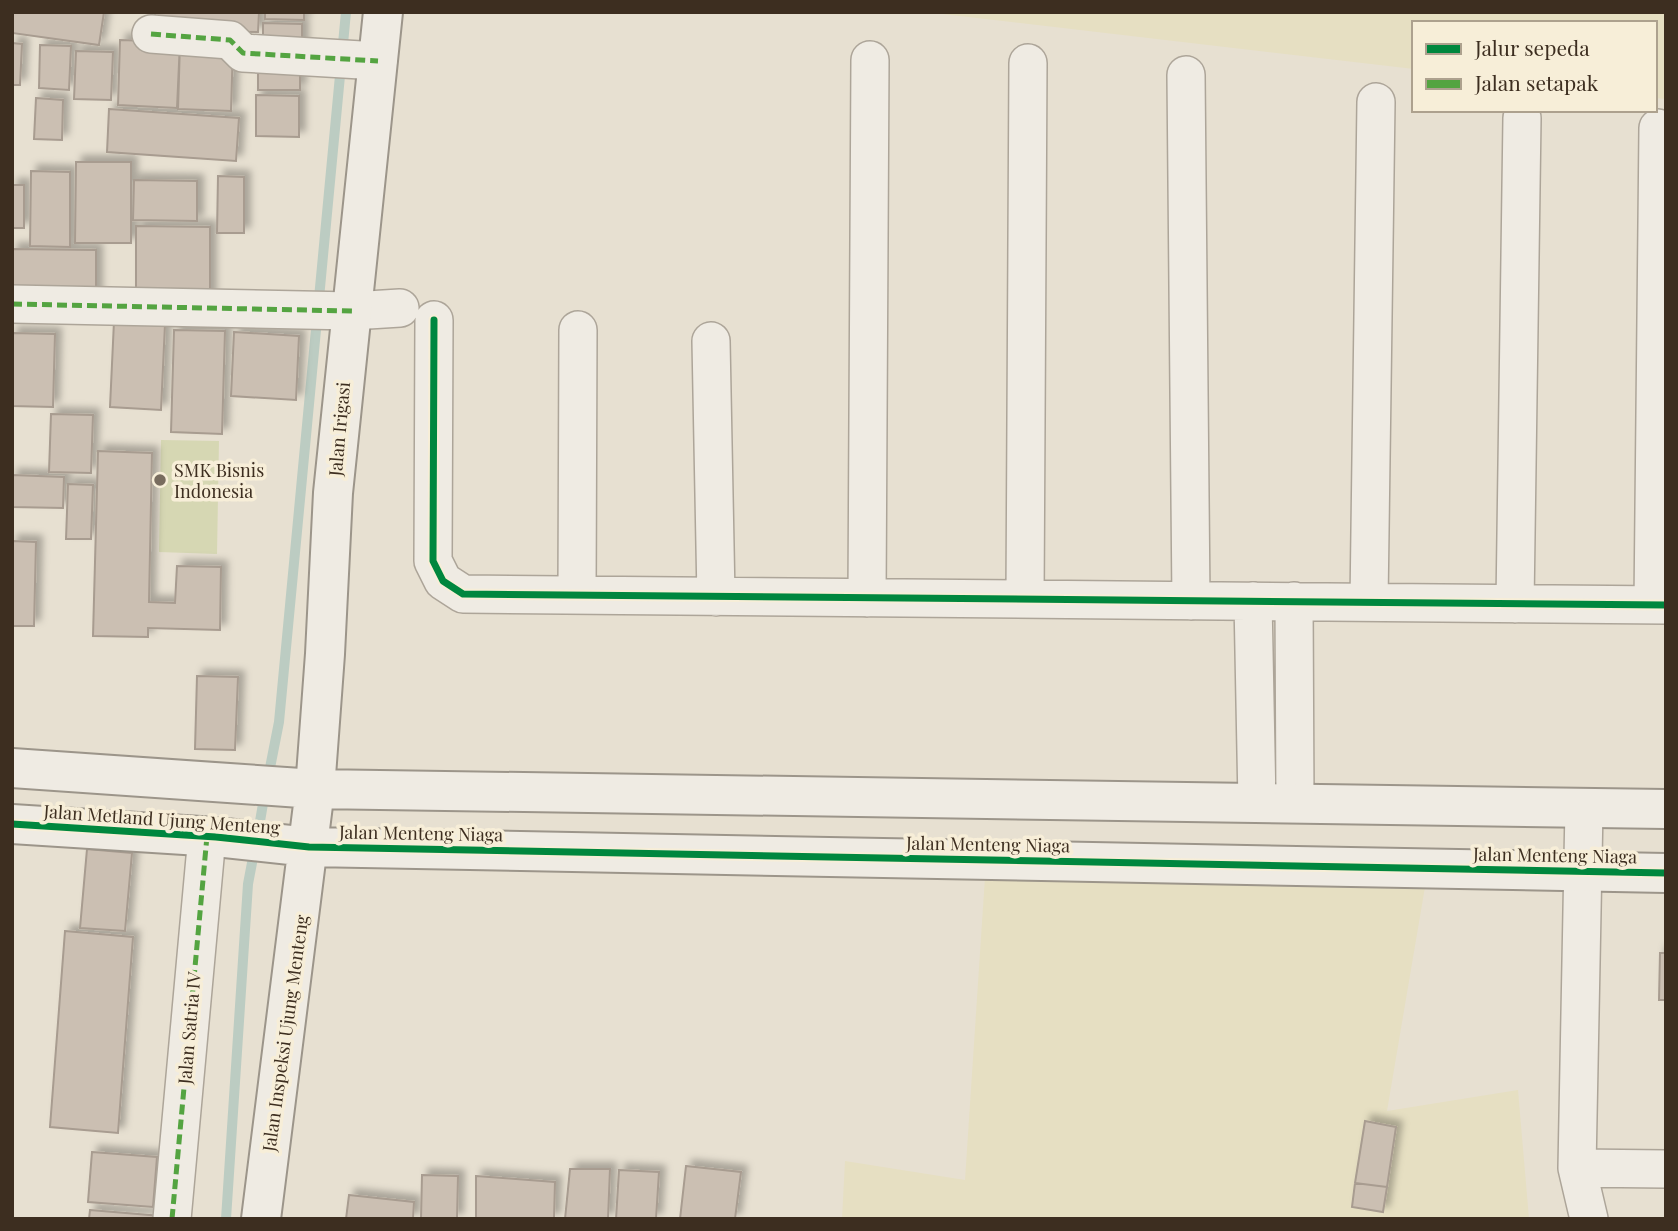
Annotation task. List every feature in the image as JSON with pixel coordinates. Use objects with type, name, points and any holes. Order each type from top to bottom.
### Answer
[{"type":"street","name":"Jalan Irigasi","points":[[305,846],[325,654],[341,310],[363,60],[383,12]]},
{"type":"street","points":[[151,34],[230,40],[243,53],[363,60]]},
{"type":"street","points":[[867,598],[870,60]]},
{"type":"street","points":[[1025,599],[1028,63]]},
{"type":"street","points":[[1186,75],[1191,601]]},
{"type":"street","points":[[1369,602],[1376,102]]},
{"type":"street","points":[[1515,604],[1522,118]]},
{"type":"street","points":[[434,320],[433,561],[443,581],[463,594],[1660,605],[1658,128]]},
{"type":"street","points":[[12,304],[289,310],[400,307]]},
{"type":"street","points":[[577,595],[578,330]]},
{"type":"street","points":[[711,341],[716,597]]},
{"type":"street","points":[[1253,601],[1257,803]]},
{"type":"street","points":[[1294,601],[1295,803]]},
{"type":"street","points":[[12,768],[312,788],[1666,809]]},
{"type":"street","points":[[1584,808],[1577,1167],[1589,1219]]},
{"type":"street","name":"Jalan Metland Ujung Menteng","points":[[12,824],[305,846]]},
{"type":"street","name":"Jalan Satria IV","points":[[172,1219],[212,837]]},
{"type":"street","name":"Jalan Menteng Niaga","points":[[305,846],[1666,873]]},
{"type":"street","name":"Jalan Inspeksi Ujung Menteng","points":[[261,1219],[305,846]]},
{"type":"street","points":[[1577,1167],[1666,1169]]},
{"type":"shaded area","points":[[925,12],[1666,12],[1666,99],[1657,98],[1657,21],[1412,21],[1412,69]]},
{"type":"shaded area","points":[[985,877],[1426,881],[1387,1111],[1518,1090],[1529,1219],[842,1219],[845,1161],[965,1180]]},
{"type":"green space","points":[[161,440],[219,441],[217,554],[159,552]]},
{"type":"building","points":[[12,12],[104,12],[99,45],[12,33]]},
{"type":"building","points":[[155,12],[259,12],[258,32],[155,31]]},
{"type":"building","points":[[265,12],[304,12],[304,20],[265,19]]},
{"type":"building","points":[[263,23],[302,24],[302,53],[263,52]]},
{"type":"building","points":[[120,40],[180,42],[177,108],[118,105]]},
{"type":"building","points":[[12,43],[22,44],[20,85],[12,85]]},
{"type":"building","points":[[180,43],[233,45],[231,111],[178,109]]},
{"type":"building","points":[[40,45],[71,46],[69,90],[39,88]]},
{"type":"building","points":[[76,51],[113,52],[111,100],[74,99]]},
{"type":"building","points":[[258,56],[300,56],[300,90],[258,90]]},
{"type":"building","points":[[256,95],[299,96],[299,137],[256,136]]},
{"type":"building","points":[[36,98],[63,100],[62,140],[34,139]]},
{"type":"building","points":[[109,109],[239,118],[236,161],[107,152]]},
{"type":"building","points":[[76,162],[131,162],[131,243],[75,243]]},
{"type":"building","points":[[31,171],[70,172],[70,247],[30,246]]},
{"type":"building","points":[[218,176],[244,177],[244,233],[217,233]]},
{"type":"building","points":[[134,180],[197,181],[197,221],[133,220]]},
{"type":"building","points":[[12,185],[24,185],[24,228],[12,228]]},
{"type":"building","points":[[136,226],[210,227],[210,305],[136,304]]},
{"type":"building","points":[[12,249],[96,250],[96,301],[12,300]]},
{"type":"building","points":[[114,321],[165,324],[161,410],[110,407]]},
{"type":"building","points":[[174,330],[225,331],[222,434],[171,432]]},
{"type":"building","points":[[234,332],[299,336],[296,400],[231,396]]},
{"type":"building","points":[[12,333],[55,334],[53,407],[12,406]]},
{"type":"building","points":[[51,414],[93,415],[91,473],[49,472]]},
{"type":"building","points":[[98,451],[152,453],[149,602],[175,603],[177,566],[221,567],[220,630],[148,628],[148,637],[93,636]]},
{"type":"building","points":[[12,475],[64,477],[63,508],[12,507]]},
{"type":"building","points":[[68,484],[93,485],[91,539],[66,539]]},
{"type":"building","points":[[12,541],[36,542],[34,626],[12,626]]},
{"type":"building","points":[[197,676],[238,677],[235,750],[195,749]]},
{"type":"building","points":[[87,849],[132,853],[125,931],[80,928]]},
{"type":"building","points":[[65,931],[133,937],[118,1133],[50,1127]]},
{"type":"building","points":[[1660,953],[1666,953],[1666,1000],[1659,1000]]},
{"type":"building","points":[[1365,1121],[1396,1127],[1387,1187],[1355,1183]]},
{"type":"building","points":[[92,1152],[157,1157],[153,1207],[88,1202]]},
{"type":"building","points":[[686,1166],[741,1172],[735,1219],[680,1219]]},
{"type":"building","points":[[570,1169],[610,1169],[608,1219],[565,1219]]},
{"type":"building","points":[[619,1170],[659,1172],[656,1219],[616,1219]]},
{"type":"building","points":[[422,1175],[458,1176],[457,1219],[421,1219]]},
{"type":"building","points":[[476,1176],[555,1182],[554,1219],[476,1218]]},
{"type":"building","points":[[1355,1183],[1387,1187],[1383,1212],[1352,1207]]},
{"type":"building","points":[[349,1195],[414,1202],[413,1219],[346,1219]]},
{"type":"building","points":[[90,1210],[161,1216],[161,1219],[89,1219]]},
{"type":"waterway","points":[[268,778],[279,722],[346,12]]},
{"type":"waterway","points":[[258,833],[265,792]]},
{"type":"waterway","points":[[226,1219],[248,884],[255,847]]},
{"type":"marked path","points":[[151,34],[230,40],[243,53],[378,61]]},
{"type":"marked path","points":[[12,304],[352,311]]},
{"type":"marked path","points":[[172,1219],[207,836]]},
{"type":"cycle path","points":[[434,320],[433,561],[443,581],[463,594],[1666,605]]},
{"type":"cycle path","points":[[12,824],[216,837],[309,847],[1666,873]]},
{"type":"place","name":"SMK Bisnis Indonesia","points":[[160,480]]}]
